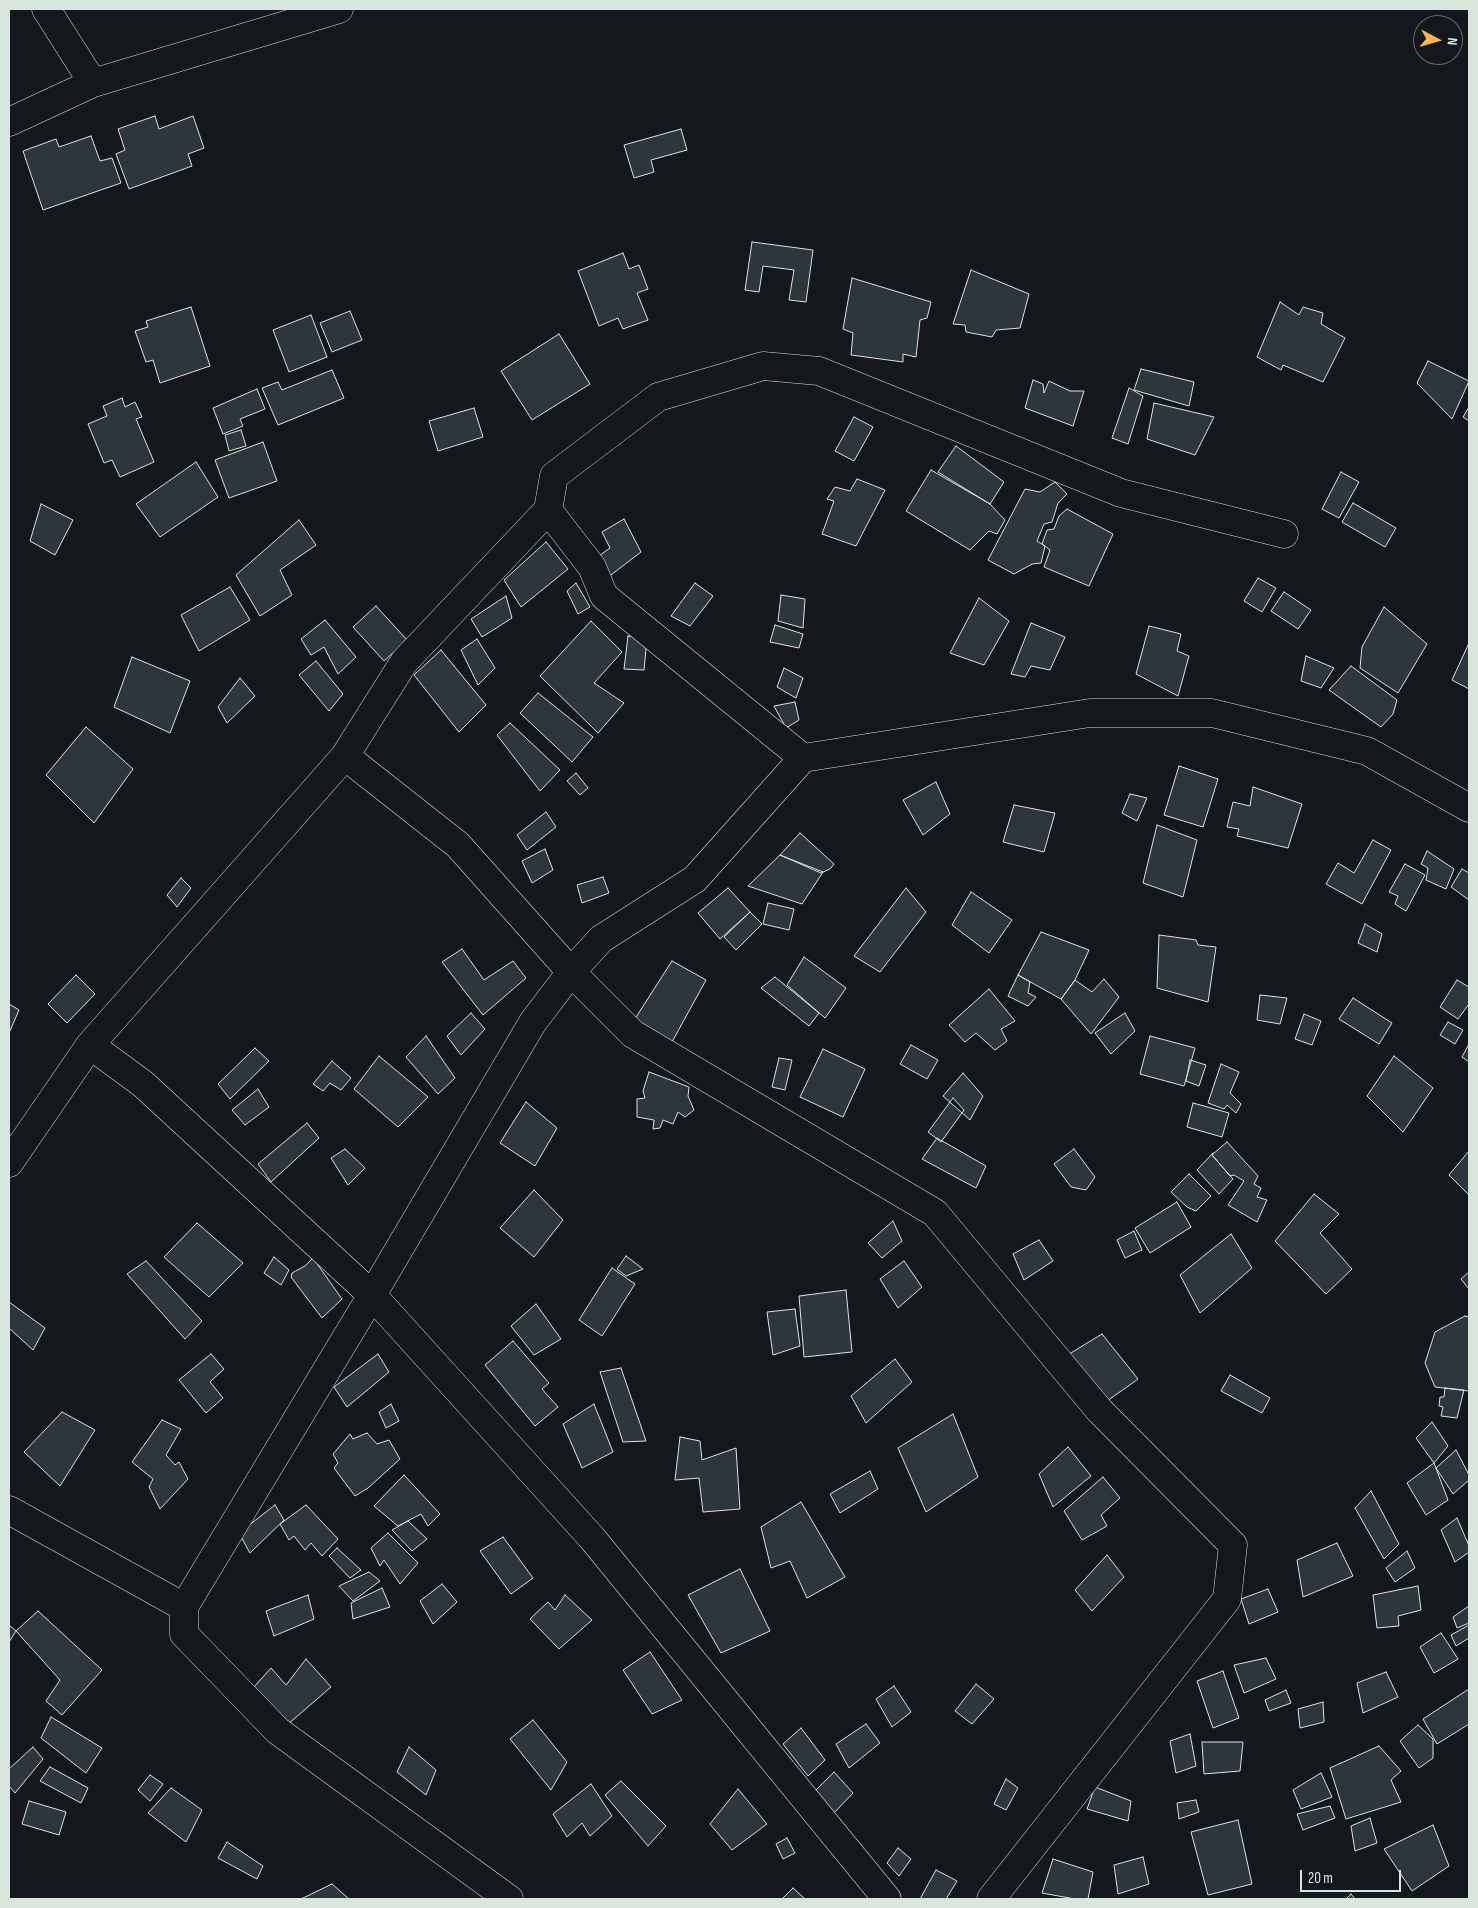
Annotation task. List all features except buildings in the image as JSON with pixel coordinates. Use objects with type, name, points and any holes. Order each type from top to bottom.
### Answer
[{"type":"street","points":[[46,9],[92,83]]},
{"type":"street","points":[[9,122],[92,83],[339,9]]},
{"type":"street","points":[[9,1163],[90,1045],[345,756],[404,662],[548,510],[554,476],[658,397],[763,366],[819,371],[1121,493],[1284,534]]},
{"type":"street","points":[[548,510],[592,567],[604,596],[803,758]]},
{"type":"street","points":[[509,1899],[278,1731],[184,1634],[184,1607],[372,1295],[533,1022],[571,972],[602,939],[695,880],[803,758],[1090,713],[1212,714],[1367,751],[1469,808]]},
{"type":"street","points":[[345,756],[458,844],[571,972],[633,1034],[935,1213],[1100,1411],[1232,1546],[1227,1599],[990,1899]]},
{"type":"street","points":[[90,1045],[143,1084],[372,1295],[592,1538],[887,1899]]},
{"type":"street","points":[[9,1510],[184,1607]]}]
